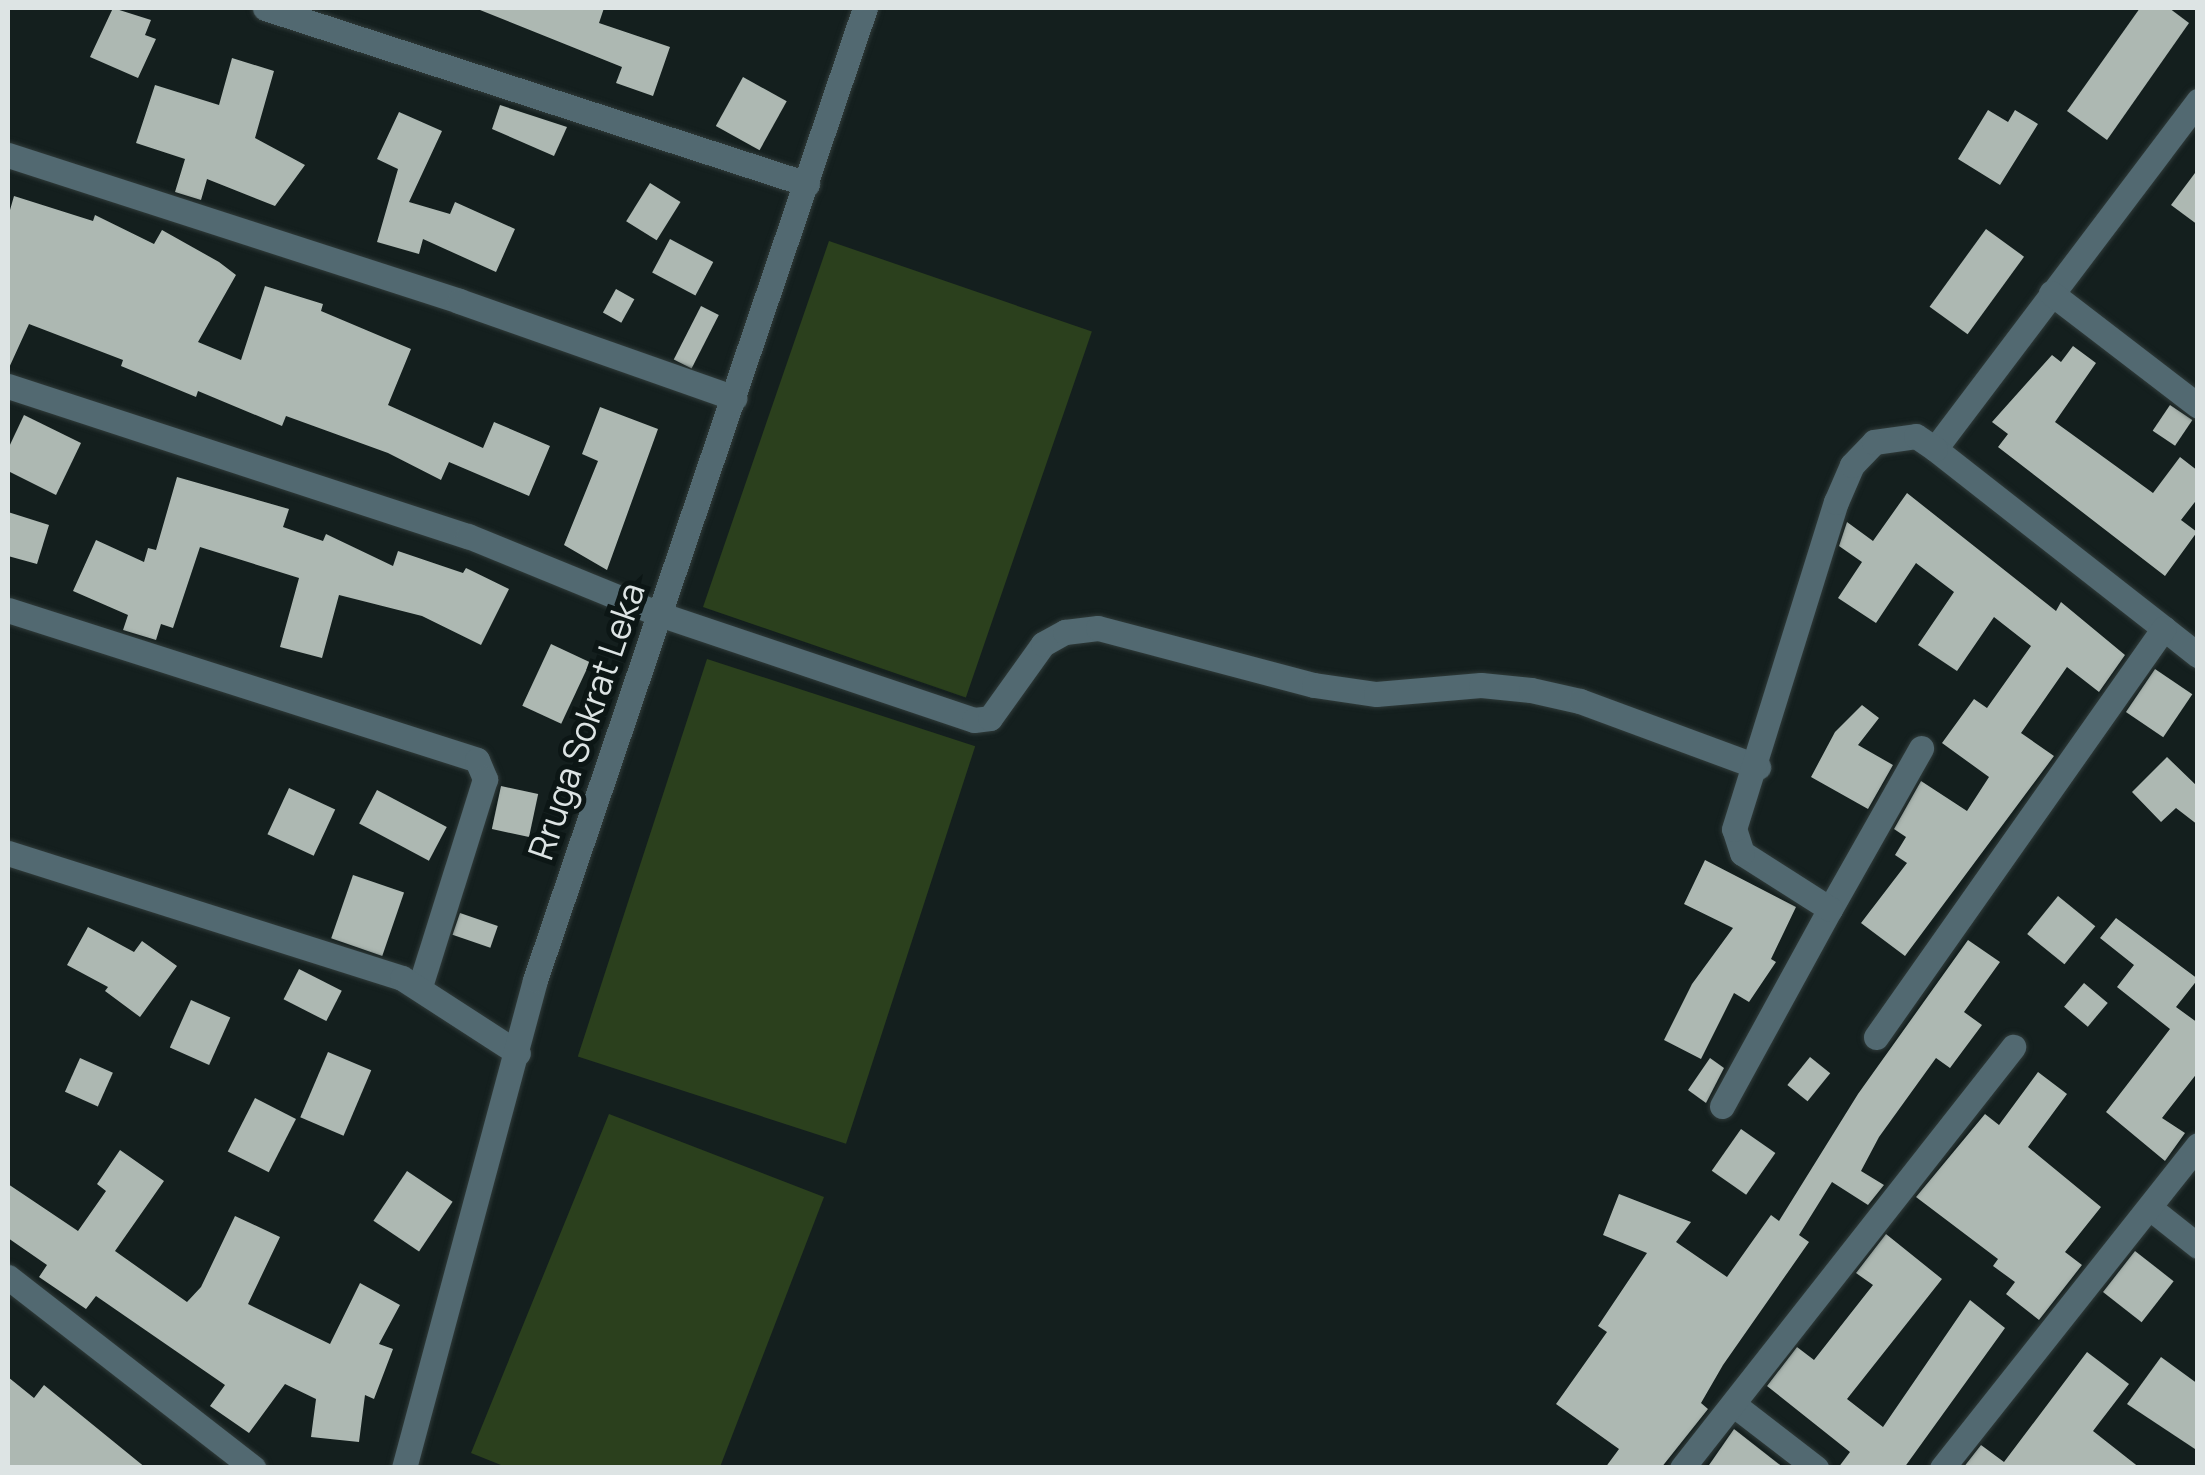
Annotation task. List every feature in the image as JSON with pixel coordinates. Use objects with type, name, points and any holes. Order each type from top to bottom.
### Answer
[{"type":"street","points":[[265,8],[807,184]]},
{"type":"street","name":"Rruga Sokrat Leka","points":[[404,1468],[535,980],[865,8]]},
{"type":"street","points":[[1935,449],[2050,293],[2195,108]]},
{"type":"street","points":[[8,156],[459,301],[734,398]]},
{"type":"street","points":[[2050,293],[2198,406]]},
{"type":"street","points":[[8,386],[468,536],[659,614],[974,720],[990,718],[1042,644],[1066,632],[1098,628],[1314,685],[1376,694],[1482,685],[1531,690],[1580,701],[1747,763]]},
{"type":"street","points":[[1830,909],[1742,853],[1734,840],[1747,763],[1852,465],[1874,442],[1896,434],[1916,436],[2198,655]]},
{"type":"street","points":[[8,610],[478,760],[484,779],[420,987]]},
{"type":"street","points":[[1876,1037],[2164,628]]},
{"type":"street","points":[[1722,1106],[1921,748]]},
{"type":"street","points":[[8,853],[420,987],[518,1053]]},
{"type":"street","points":[[1682,1468],[2014,1047]]},
{"type":"street","points":[[1942,1468],[2198,1145]]},
{"type":"street","points":[[2150,1208],[2198,1246]]},
{"type":"street","points":[[8,1277],[253,1468]]},
{"type":"street","points":[[1732,1404],[1816,1468]]},
{"type":"green space","points":[[829,241],[1092,332],[966,697],[703,607]]},
{"type":"green space","points":[[707,659],[975,746],[846,1144],[578,1057]]},
{"type":"green space","points":[[609,1114],[824,1197],[720,1467],[506,1467],[471,1453]]},
{"type":"building","points":[[113,8],[151,20],[145,35],[156,39],[138,78],[90,57]]},
{"type":"building","points":[[475,8],[604,8],[599,23],[670,47],[653,96],[616,83],[622,67]]},
{"type":"building","points":[[2140,8],[2169,8],[2189,23],[2107,140],[2067,111]]},
{"type":"building","points":[[232,58],[274,71],[255,138],[305,165],[275,206],[207,179],[201,200],[175,192],[185,159],[136,143],[155,85],[219,105]]},
{"type":"building","points":[[743,77],[787,101],[760,150],[716,126]]},
{"type":"building","points":[[500,105],[567,127],[554,156],[492,129]]},
{"type":"building","points":[[1988,110],[2008,122],[2015,110],[2038,124],[2000,185],[1958,159]]},
{"type":"building","points":[[399,112],[442,131],[409,202],[450,214],[455,202],[515,229],[496,272],[423,239],[419,254],[377,242],[398,169],[377,159]]},
{"type":"building","points":[[2198,169],[2198,225],[2171,205]]},
{"type":"building","points":[[650,183],[681,202],[657,240],[626,221]]},
{"type":"building","points":[[14,196],[93,221],[95,215],[154,244],[162,230],[219,262],[236,275],[198,342],[241,360],[265,286],[323,304],[321,311],[411,349],[388,405],[483,448],[494,422],[550,446],[529,496],[449,462],[441,480],[388,453],[286,416],[282,426],[198,391],[196,397],[121,366],[123,360],[29,324],[8,370],[8,217]]},
{"type":"building","points":[[1986,229],[2024,257],[1968,334],[1930,307]]},
{"type":"building","points":[[670,239],[713,262],[695,296],[652,273]]},
{"type":"building","points":[[616,289],[634,299],[621,323],[603,313]]},
{"type":"building","points":[[701,306],[719,315],[692,369],[674,359]]},
{"type":"building","points":[[2073,346],[2096,363],[2055,422],[2153,493],[2180,457],[2198,471],[2198,498],[2181,520],[2197,532],[2165,576],[1998,447],[2008,434],[1992,422],[2052,355],[2061,362]]},
{"type":"building","points":[[2170,405],[2192,420],[2175,446],[2153,431]]},
{"type":"building","points":[[600,407],[658,429],[607,570],[564,545],[598,461],[582,454]]},
{"type":"building","points":[[24,415],[81,443],[56,495],[8,471],[8,449]]},
{"type":"building","points":[[177,477],[289,509],[283,527],[323,541],[326,534],[393,566],[398,551],[463,573],[466,568],[509,589],[481,645],[422,616],[339,595],[322,658],[280,647],[299,578],[200,547],[173,628],[161,624],[156,640],[123,630],[128,615],[73,591],[96,540],[144,562],[148,548],[156,550]]},
{"type":"building","points":[[1907,493],[2056,611],[2061,602],[2125,655],[2099,692],[2067,667],[2021,733],[2054,756],[1905,956],[1861,923],[1907,863],[1895,855],[1906,837],[1894,829],[1921,781],[1967,811],[1989,777],[1942,743],[1974,699],[1987,708],[2031,646],[1994,617],[1957,671],[1918,645],[1954,592],[1916,563],[1876,623],[1838,598],[1862,562],[1839,546],[1847,522],[1873,541]]},
{"type":"building","points":[[8,512],[49,525],[37,564],[8,556]]},
{"type":"building","points":[[551,644],[590,662],[561,724],[522,706]]},
{"type":"building","points":[[2155,669],[2192,694],[2163,737],[2126,712]]},
{"type":"building","points":[[1862,705],[1879,718],[1858,745],[1893,765],[1868,809],[1811,777],[1835,732]]},
{"type":"building","points":[[2167,757],[2198,787],[2198,825],[2176,808],[2161,822],[2132,792]]},
{"type":"building","points":[[501,786],[538,794],[529,837],[492,829]]},
{"type":"building","points":[[289,788],[335,810],[314,856],[267,834]]},
{"type":"building","points":[[377,790],[447,827],[429,861],[359,824]]},
{"type":"building","points":[[1705,860],[1796,907],[1771,959],[1776,962],[1749,1002],[1734,993],[1701,1059],[1664,1040],[1692,984],[1733,928],[1684,904]]},
{"type":"building","points":[[353,875],[404,893],[382,956],[331,938]]},
{"type":"building","points":[[2058,896],[2095,926],[2064,964],[2027,934]]},
{"type":"building","points":[[460,913],[498,926],[490,948],[453,935]]},
{"type":"building","points":[[2116,918],[2198,979],[2176,1007],[2198,1023],[2198,1072],[2162,1118],[2185,1133],[2165,1161],[2106,1112],[2170,1029],[2117,987],[2134,965],[2100,938]]},
{"type":"building","points":[[88,927],[134,952],[142,941],[177,966],[140,1017],[105,991],[108,987],[67,965]]},
{"type":"building","points":[[1968,940],[2000,962],[1964,1012],[1982,1025],[1950,1068],[1936,1058],[1879,1137],[1861,1171],[1884,1185],[1868,1205],[1832,1182],[1799,1235],[1809,1242],[1723,1365],[1701,1403],[1708,1409],[1661,1468],[1605,1468],[1619,1449],[1556,1404],[1607,1332],[1598,1326],[1647,1253],[1603,1235],[1619,1194],[1691,1222],[1676,1242],[1727,1277],[1771,1215],[1779,1221],[1858,1094]]},
{"type":"building","points":[[299,969],[342,991],[326,1021],[284,999]]},
{"type":"building","points":[[2084,983],[2108,1003],[2088,1027],[2064,1007]]},
{"type":"building","points":[[191,1000],[230,1017],[209,1065],[170,1048]]},
{"type":"building","points":[[328,1052],[371,1070],[344,1136],[300,1117]]},
{"type":"building","points":[[1810,1057],[1830,1073],[1808,1101],[1787,1085]]},
{"type":"building","points":[[80,1058],[113,1073],[98,1106],[65,1092]]},
{"type":"building","points":[[1710,1058],[1724,1068],[1706,1103],[1688,1090]]},
{"type":"building","points":[[2038,1072],[2067,1094],[2028,1147],[2101,1207],[2065,1252],[2082,1265],[2039,1320],[2006,1294],[2015,1282],[1993,1266],[1998,1259],[1916,1197],[1985,1114],[1999,1125]]},
{"type":"building","points":[[255,1098],[296,1119],[269,1172],[228,1151]]},
{"type":"building","points":[[1741,1129],[1775,1153],[1746,1195],[1712,1171]]},
{"type":"building","points":[[120,1150],[164,1181],[115,1251],[187,1302],[201,1287],[235,1216],[280,1237],[248,1304],[330,1344],[360,1283],[400,1305],[379,1344],[393,1349],[374,1399],[365,1395],[359,1442],[311,1437],[316,1399],[285,1384],[249,1433],[210,1406],[225,1385],[96,1296],[86,1309],[39,1277],[47,1265],[8,1238],[8,1184],[78,1231],[106,1191],[97,1184]]},
{"type":"building","points":[[407,1171],[453,1202],[419,1251],[373,1221]]},
{"type":"building","points":[[1886,1234],[1942,1279],[1847,1399],[1883,1427],[1970,1300],[2005,1328],[1904,1468],[1838,1468],[1850,1452],[1767,1386],[1797,1347],[1814,1360],[1873,1285],[1856,1273]]},
{"type":"building","points":[[2135,1251],[2174,1281],[2142,1322],[2103,1292]]},
{"type":"building","points":[[2087,1352],[2129,1384],[2093,1431],[2140,1468],[1963,1468],[1981,1445],[2004,1462]]},
{"type":"building","points":[[2161,1357],[2198,1384],[2198,1451],[2127,1404]]},
{"type":"building","points":[[8,1377],[34,1398],[44,1385],[146,1468],[8,1468]]},
{"type":"building","points":[[1734,1429],[1784,1468],[1707,1468]]}]
